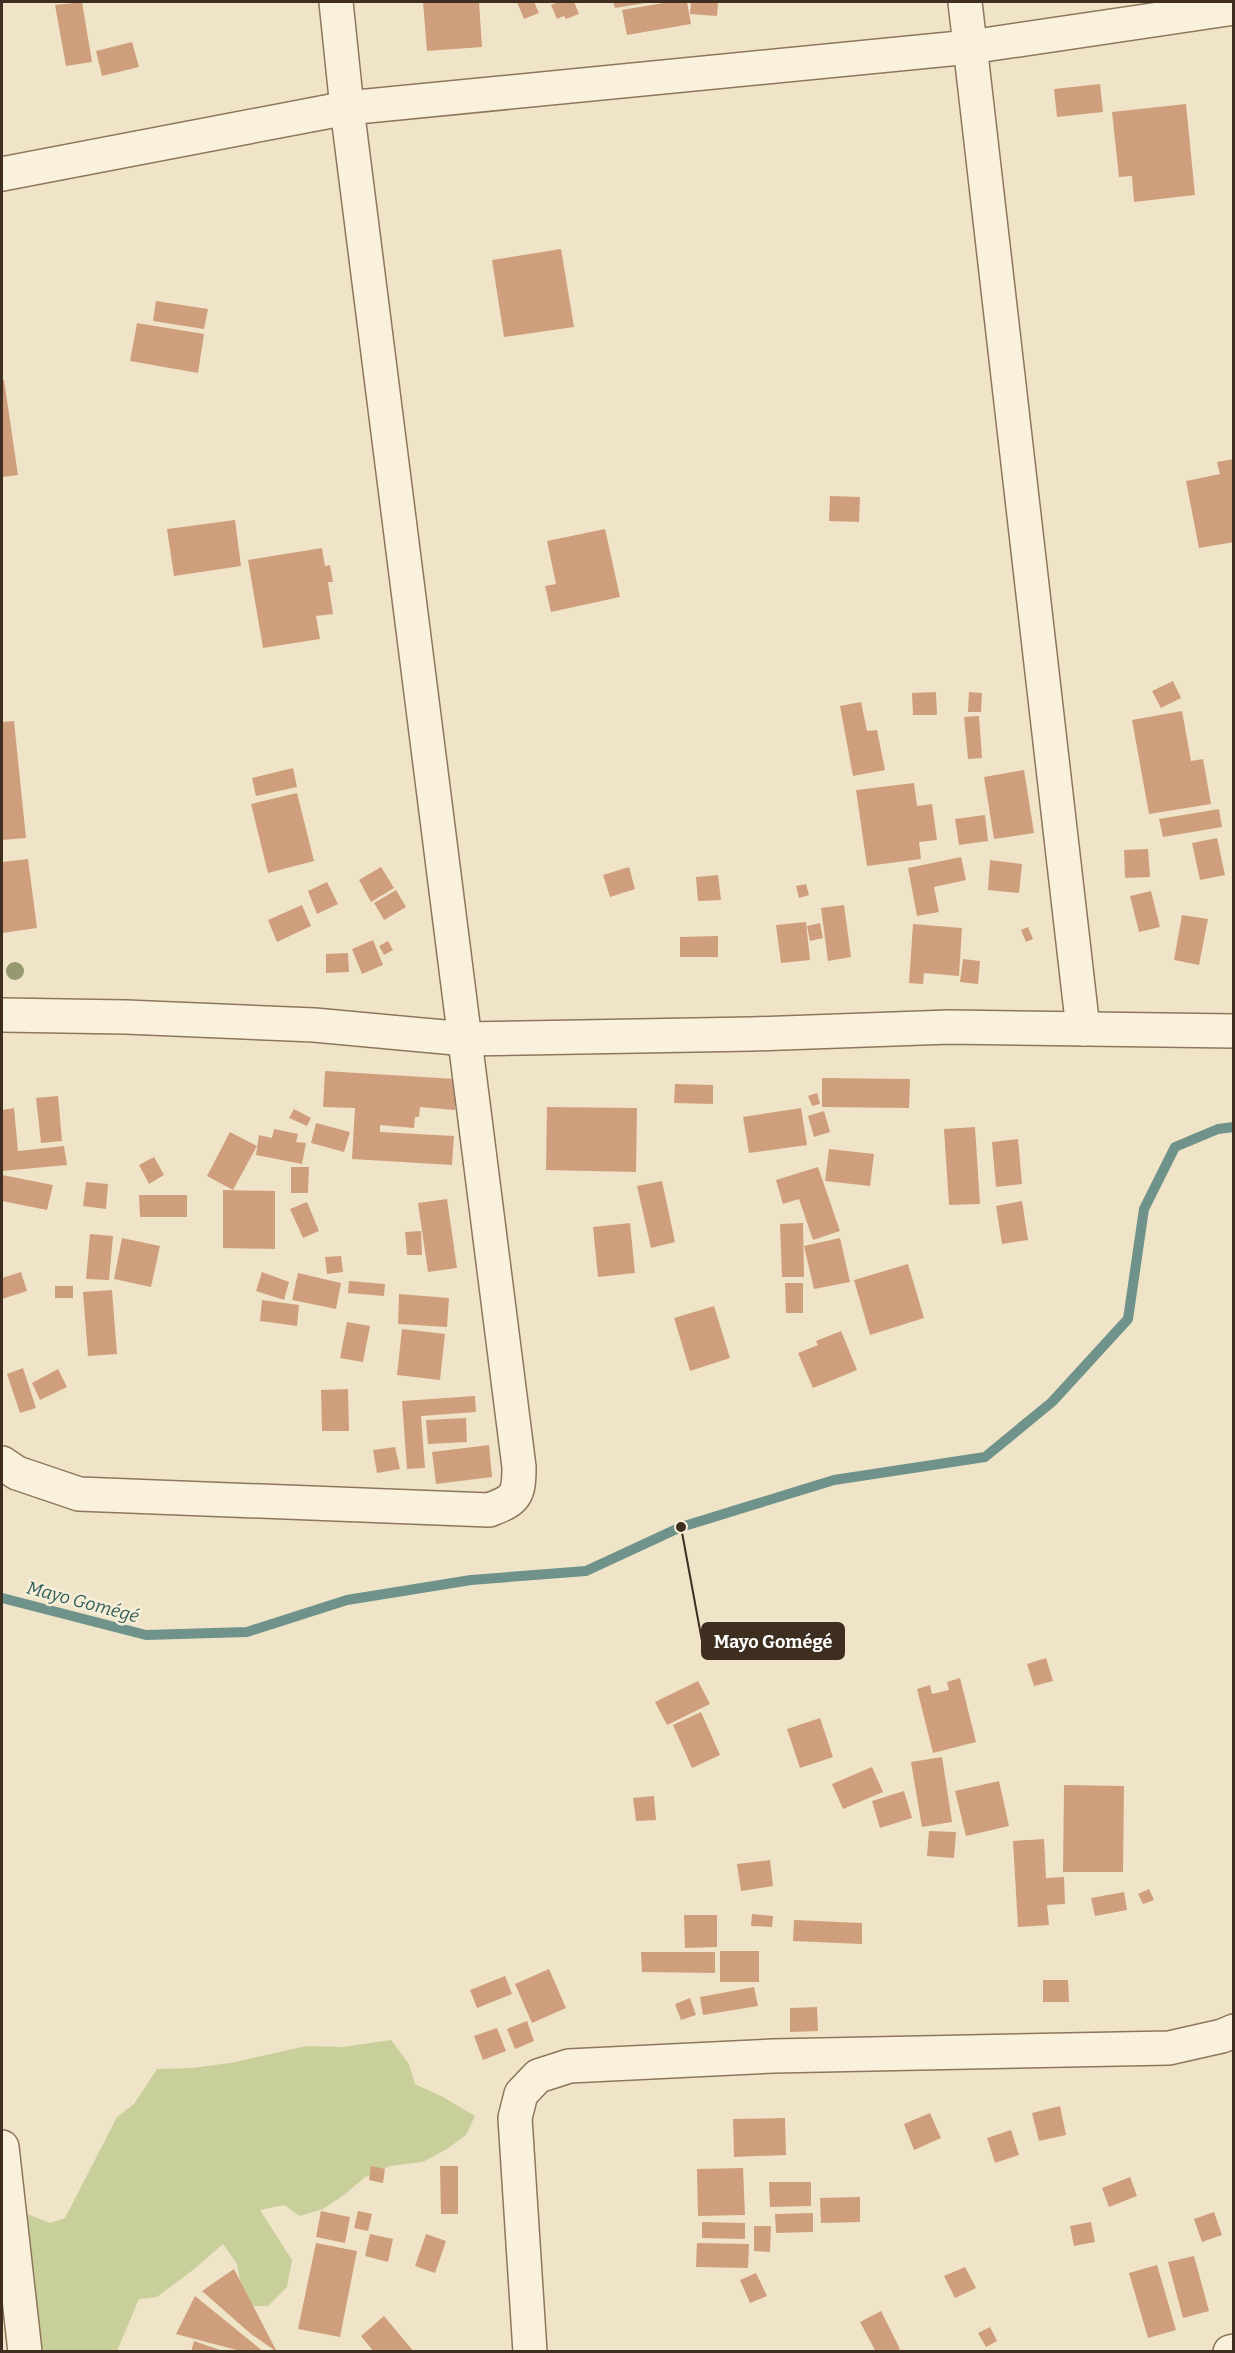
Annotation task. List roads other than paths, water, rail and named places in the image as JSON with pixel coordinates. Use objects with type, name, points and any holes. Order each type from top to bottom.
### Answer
[{"type":"street","points":[[2,1463],[17,1473],[79,1494],[489,1510],[510,1502],[519,1489],[519,1467],[347,108],[336,2]]},
{"type":"street","points":[[965,2],[1083,1029]]},
{"type":"street","points":[[2,174],[347,108],[970,47],[1233,8]]},
{"type":"street","points":[[2,1015],[302,1024],[466,1039],[752,1034],[949,1027],[1233,1031]]},
{"type":"street","points":[[530,2352],[515,2118],[521,2094],[538,2076],[569,2066],[772,2056],[1168,2048],[1222,2036],[1233,2031]]},
{"type":"street","points":[[2,2147],[25,2352]]},
{"type":"waterway","name":"Mayo Gomégé","points":[[2,1598],[146,1635],[247,1632],[347,1600],[471,1580],[586,1571],[681,1527],[834,1480],[985,1457],[1052,1402],[1128,1319],[1144,1209],[1175,1147],[1218,1129],[1234,1127]]},
{"type":"place","name":"Mayo Gomégé","points":[[681,1527]]}]
